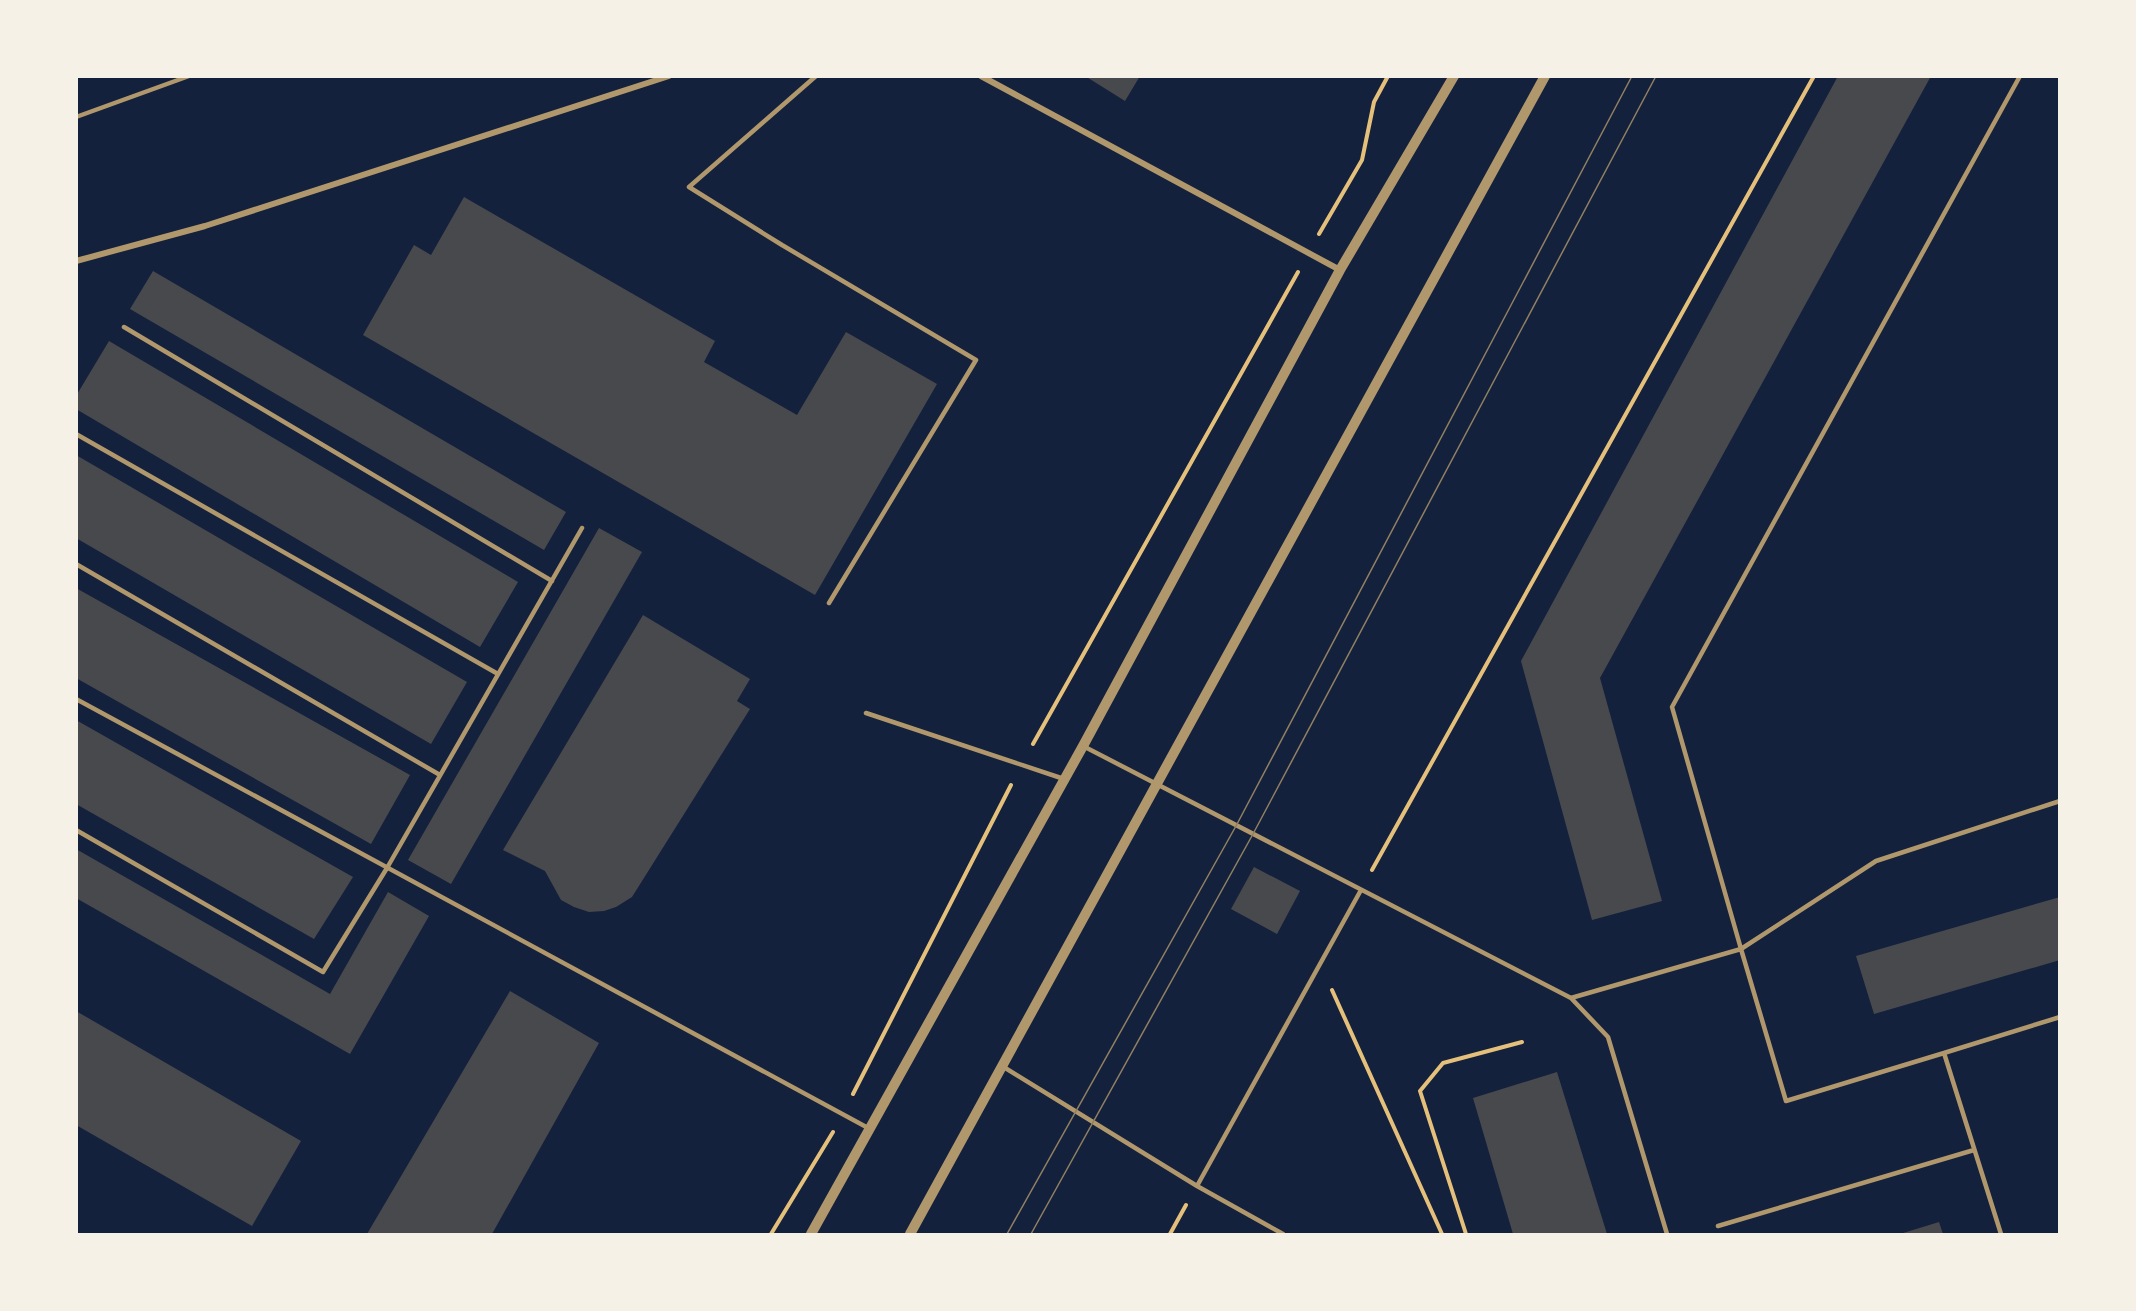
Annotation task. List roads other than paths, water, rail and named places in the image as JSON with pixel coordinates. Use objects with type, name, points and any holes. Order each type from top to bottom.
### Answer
[{"type":"street","points":[[76,261],[205,226],[669,76]]},
{"type":"street","points":[[981,76],[1340,270]]},
{"type":"street","points":[[811,1234],[1083,746],[1340,270],[1454,76]]},
{"type":"street","points":[[910,1234],[1545,76]]},
{"type":"lane","points":[[76,117],[189,76]]},
{"type":"lane","points":[[816,76],[689,187],[976,360],[830,603]]},
{"type":"lane","points":[[2020,76],[1672,707],[1786,1101],[2060,1017]]},
{"type":"lane","points":[[124,327],[552,581]]},
{"type":"lane","points":[[76,434],[498,674]]},
{"type":"lane","points":[[76,830],[323,972],[387,868],[582,528]]},
{"type":"lane","points":[[76,564],[440,775]]},
{"type":"lane","points":[[76,699],[870,1129]]},
{"type":"lane","points":[[866,712],[1064,779]]},
{"type":"lane","points":[[1083,746],[1571,998],[1608,1037],[1667,1234]]},
{"type":"lane","points":[[1571,998],[1741,948],[1876,861],[2060,801]]},
{"type":"lane","points":[[1197,1186],[1361,890]]},
{"type":"lane","points":[[1944,1053],[2001,1234]]},
{"type":"lane","points":[[1002,1066],[1197,1186],[1283,1234]]},
{"type":"lane","points":[[1718,1226],[1974,1150]]},
{"type":"tram line","points":[[1007,1234],[1236,826],[1632,76]]},
{"type":"tram line","points":[[1031,1234],[1253,834],[1656,76]]}]
